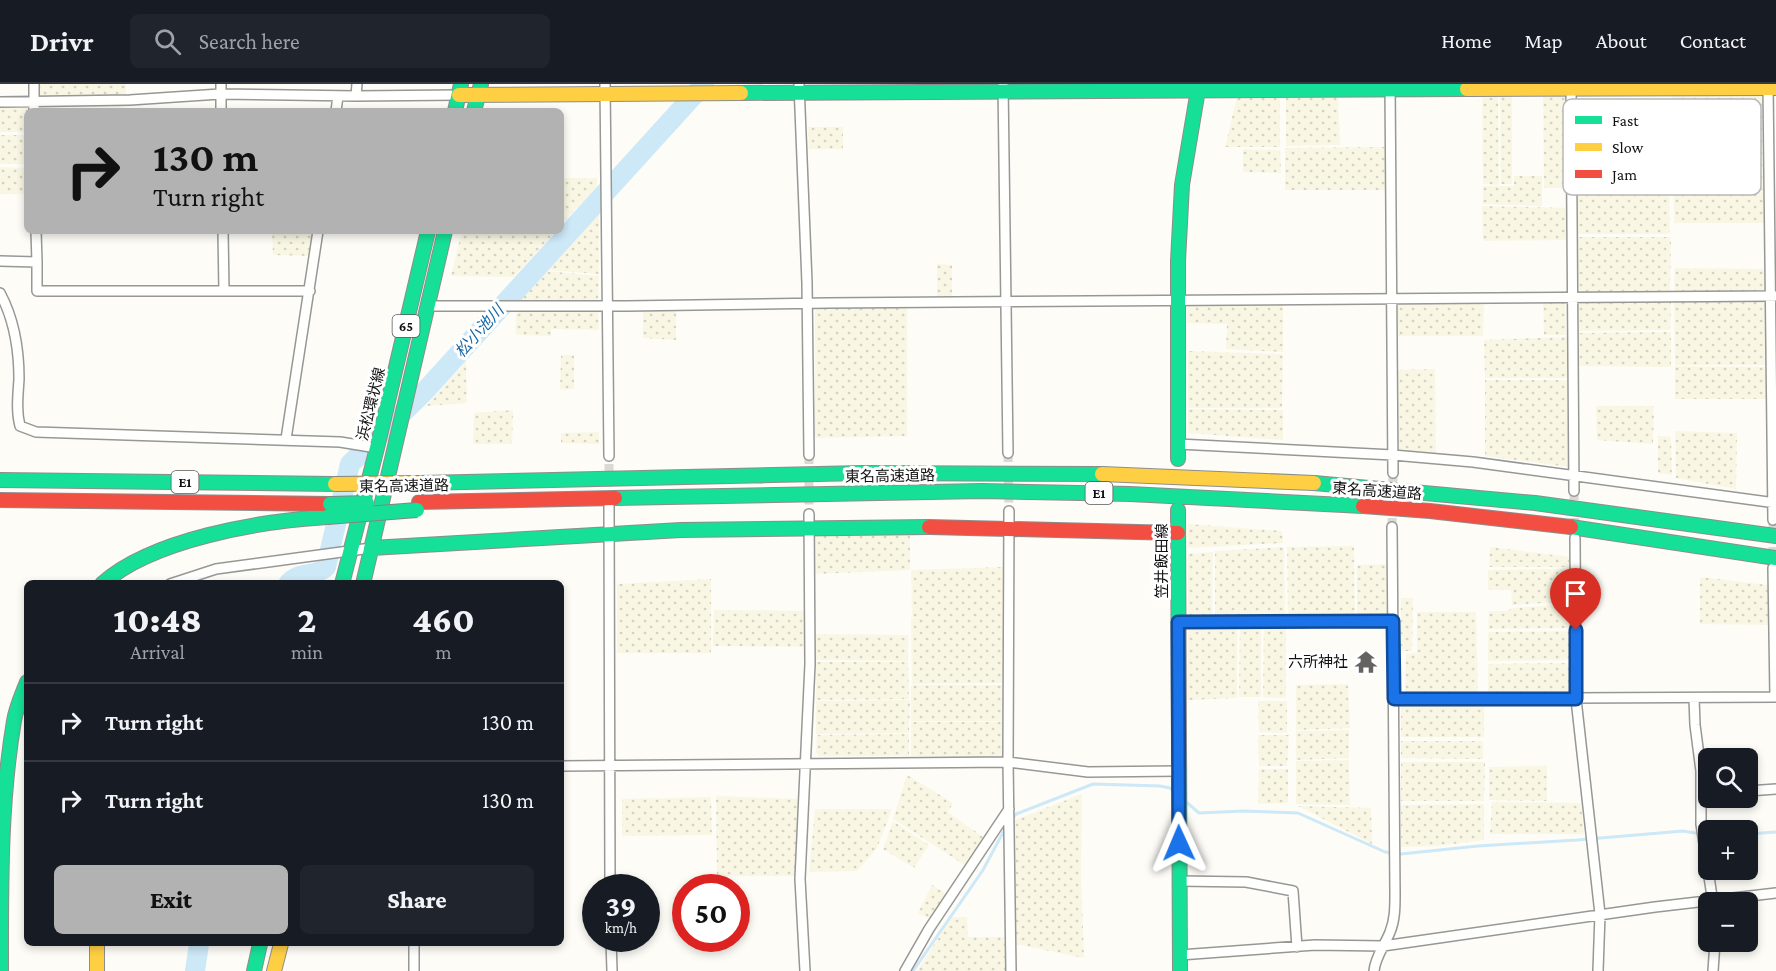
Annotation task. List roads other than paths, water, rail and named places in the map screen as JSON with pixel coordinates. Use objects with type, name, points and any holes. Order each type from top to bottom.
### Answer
[{"type":"main road","points":[[456,108],[460,90],[1771,86]]},
{"type":"main road","points":[[1178,459],[1178,261],[1182,185],[1199,87]]},
{"type":"main road","points":[[475,108],[479,90]]},
{"type":"main road","name":"浜松環状線","points":[[342,580],[343,553],[376,454],[427,234]]},
{"type":"main road","name":"65","points":[[364,580],[444,234]]},
{"type":"main road","name":"東名高速道路","points":[[0,480],[335,484],[979,472],[1143,475],[1306,482],[1431,492],[1555,504],[1776,536]]},
{"type":"main road","name":"東名高速道路","points":[[0,500],[328,510],[818,493],[982,491],[1130,494],[1304,502],[1430,511],[1553,524],[1775,563]]},
{"type":"main road","points":[[106,580],[147,557],[195,538],[251,524],[328,510]]},
{"type":"main road","name":"笠井飯田線","points":[[1178,510],[1180,971]]},
{"type":"main road","points":[[371,548],[809,520],[1178,533]]},
{"type":"main road","points":[[1,971],[1,864],[5,773],[14,719],[24,691]]},
{"type":"main road","points":[[0,870],[2,904]]},
{"type":"main road","points":[[97,946],[97,971]]},
{"type":"main road","points":[[254,971],[260,946]]},
{"type":"main road","points":[[274,971],[280,946]]},
{"type":"street","points":[[34,84],[34,107]]},
{"type":"street","points":[[356,96],[357,84]]},
{"type":"street","points":[[1771,86],[1774,296],[1773,520]]},
{"type":"street","points":[[1390,87],[1394,473]]},
{"type":"street","points":[[800,88],[808,304],[809,455]]},
{"type":"street","points":[[1003,88],[1008,453]]},
{"type":"street","points":[[221,89],[221,108]]},
{"type":"street","points":[[0,102],[34,107],[129,100],[221,89],[338,96],[460,90]]},
{"type":"street","points":[[605,90],[609,456]]},
{"type":"street","points":[[336,108],[338,96]]},
{"type":"street","points":[[1572,195],[1574,491]]},
{"type":"street","points":[[36,234],[37,291],[310,291]]},
{"type":"street","points":[[223,234],[224,291]]},
{"type":"street","points":[[286,439],[318,234]]},
{"type":"street","points":[[0,261],[37,262]]},
{"type":"street","points":[[0,293],[9,313],[16,342],[20,426],[36,432],[286,439],[358,444],[376,454]]},
{"type":"street","points":[[426,306],[1774,296]]},
{"type":"street","points":[[1178,444],[1393,454],[1575,474],[1774,503]]},
{"type":"street","points":[[609,506],[610,874]]},
{"type":"street","points":[[1009,511],[1008,762],[1011,971]]},
{"type":"street","points":[[805,971],[800,879],[810,664],[809,520]]},
{"type":"street","points":[[1374,971],[1374,963],[1390,931],[1394,917],[1396,852],[1393,808],[1392,527]]},
{"type":"street","points":[[1575,538],[1576,699],[1600,914],[1598,971]]},
{"type":"street","points":[[182,580],[216,569],[371,548]]},
{"type":"street","points":[[1394,699],[1775,697],[1775,563]]},
{"type":"street","points":[[1178,622],[1393,621]]},
{"type":"street","points":[[1694,698],[1700,748]]},
{"type":"street","points":[[564,766],[1008,762],[1088,771],[1178,771]]},
{"type":"street","points":[[1758,790],[1776,789]]},
{"type":"street","points":[[1703,808],[1701,824],[1712,892]]},
{"type":"street","points":[[905,971],[929,929],[1009,810]]},
{"type":"street","points":[[1179,881],[1246,882],[1293,891],[1297,947]]},
{"type":"street","points":[[1758,895],[1776,893]]},
{"type":"street","points":[[1180,955],[1297,947],[1383,946],[1600,914],[1698,903]]},
{"type":"street","points":[[414,946],[414,971]]},
{"type":"street","points":[[611,952],[612,971]]},
{"type":"street","points":[[1713,971],[1714,952]]},
{"type":"waterway","name":"松小池川","points":[[292,580],[326,567],[350,464],[424,392],[704,84]]},
{"type":"waterway","points":[[1012,819],[1016,814],[1093,784],[1160,786],[1170,788],[1175,792]]},
{"type":"waterway","points":[[1185,801],[1199,813],[1244,811],[1298,813],[1385,852],[1401,854],[1683,831],[1698,833]]},
{"type":"waterway","points":[[913,971],[983,870],[1006,827]]},
{"type":"waterway","points":[[1758,833],[1776,832]]},
{"type":"waterway","name":"松小池川","points":[[195,971],[199,946]]},
{"type":"tunnel","points":[[1008,453],[1009,511]]},
{"type":"tunnel","points":[[809,455],[809,514]]},
{"type":"tunnel","points":[[609,456],[609,500]]},
{"type":"tunnel","points":[[1392,527],[1393,473]]},
{"type":"tunnel","points":[[1574,491],[1575,530]]},
{"type":"tunnel","points":[[1773,520],[1773,560]]},
{"type":"place","name":"六所神社","points":[[1366,662]]}]
